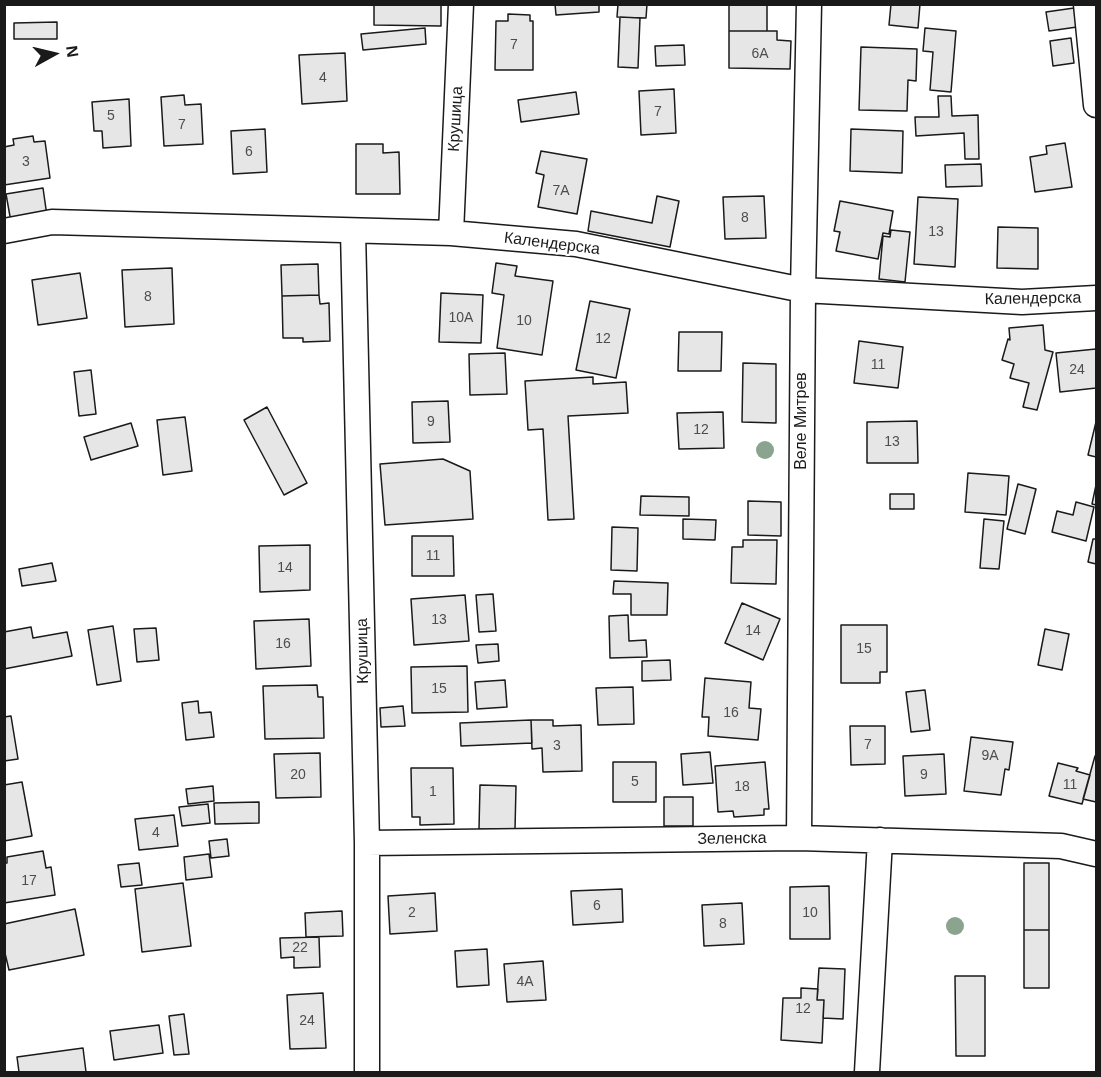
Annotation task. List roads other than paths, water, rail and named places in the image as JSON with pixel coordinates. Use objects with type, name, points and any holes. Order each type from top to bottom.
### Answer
[{"type":"street","name":"Крушица","points":[[451,233],[461,4]]},
{"type":"street","name":"Веле Митрев","points":[[799,838],[803,290],[809,4]]},
{"type":"street","points":[[1086,4],[1096,105]]},
{"type":"street","name":"Календерска","points":[[4,231],[52,222],[451,233],[576,244],[803,290],[1022,303],[1096,298]]},
{"type":"street","name":"Крушица","points":[[353,231],[367,843],[367,1072]]},
{"type":"street","name":"Зеленска","points":[[367,843],[799,838],[1061,846],[1096,854]]},
{"type":"street","points":[[867,1072],[880,840]]}]
